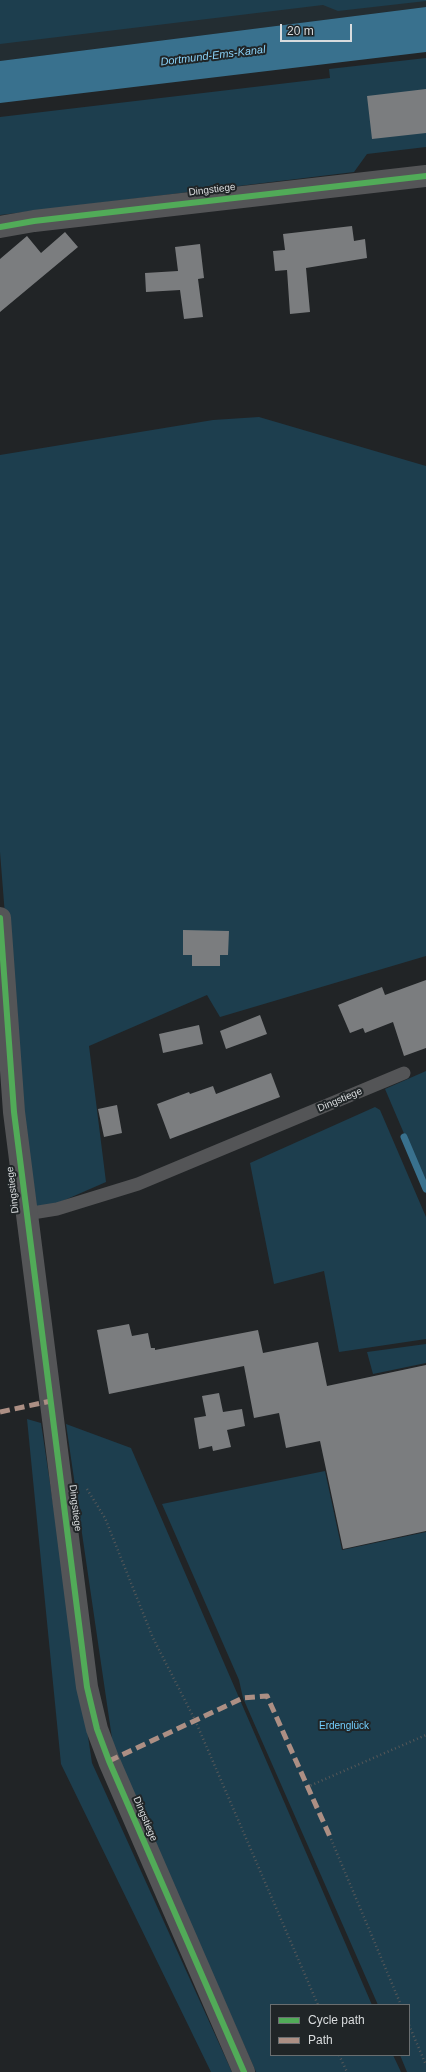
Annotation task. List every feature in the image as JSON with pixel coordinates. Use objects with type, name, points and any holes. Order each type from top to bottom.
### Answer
[{"type":"street","name":"Dingstiege","points":[[0,227],[49,219],[426,176]]},
{"type":"street","name":"Dingstiege","points":[[0,918],[14,1112],[87,1687],[97,1729],[244,2072]]},
{"type":"lane","name":"Dingstiege","points":[[26,1214],[57,1209],[138,1184],[404,1073]]},
{"type":"path","points":[[61,1474],[70,1477],[84,1486],[105,1518],[153,1638],[195,1720],[318,2004]]},
{"type":"path","points":[[307,1787],[426,1735]]},
{"type":"path","points":[[331,1839],[401,2004]]},
{"type":"path","points":[[410,2027],[426,2065]]},
{"type":"path","points":[[339,2056],[347,2072]]},
{"type":"shaded area","points":[[0,0],[426,0],[426,7],[0,61]]},
{"type":"green space","points":[[0,0],[426,1],[338,11],[323,5],[0,44]]},
{"type":"green space","points":[[426,58],[426,147],[367,154],[354,172],[0,215],[0,117],[330,78],[329,69]]},
{"type":"green space","points":[[259,417],[426,466],[426,956],[220,1017],[207,995],[89,1046],[106,1182],[35,1213],[16,1055],[0,852],[0,455],[213,420]]},
{"type":"green space","points":[[426,1071],[426,1185],[385,1089]]},
{"type":"green space","points":[[375,1107],[380,1110],[426,1217],[426,1339],[339,1352],[324,1271],[274,1284],[250,1163]]},
{"type":"green space","points":[[426,1344],[426,1363],[373,1374],[367,1352]]},
{"type":"green space","points":[[27,1419],[41,1423],[92,1763],[232,2072],[211,2072],[61,1764]]},
{"type":"green space","points":[[66,1424],[131,1448],[372,2004],[270,2004],[270,2056],[393,2056],[401,2072],[256,2072],[114,1752]]},
{"type":"green space","name":"Erdenglück","points":[[325,1471],[342,1550],[426,1532],[426,2072],[407,2072],[400,2056],[410,2056],[410,2004],[378,2004],[243,1698],[239,1680],[162,1504]]},
{"type":"water","name":"Dortmund-Ems-Kanal","points":[[426,7],[426,52],[0,103],[0,61]]},
{"type":"building","points":[[426,89],[426,133],[372,139],[367,96]]},
{"type":"building","points":[[352,226],[354,241],[365,239],[367,258],[306,268],[310,312],[290,314],[287,270],[275,271],[273,251],[285,250],[283,234]]},
{"type":"building","points":[[65,232],[78,247],[0,312],[0,259],[27,236],[41,253]]},
{"type":"building","points":[[200,244],[204,278],[198,279],[203,317],[184,319],[180,290],[146,292],[145,273],[178,271],[175,247]]},
{"type":"building","points":[[183,930],[229,931],[228,955],[220,955],[220,966],[192,966],[192,955],[183,955]]},
{"type":"building","points":[[426,980],[426,1048],[404,1056],[393,1022],[365,1033],[363,1028],[350,1033],[338,1005],[382,987],[385,995]]},
{"type":"building","points":[[260,1015],[267,1034],[226,1049],[220,1031]]},
{"type":"building","points":[[199,1025],[203,1044],[163,1053],[159,1034]]},
{"type":"building","points":[[271,1073],[280,1097],[170,1139],[157,1104],[189,1092],[190,1094],[213,1086],[216,1094]]},
{"type":"building","points":[[117,1105],[122,1133],[104,1137],[98,1109]]},
{"type":"building","points":[[129,1324],[132,1336],[148,1333],[151,1348],[155,1348],[155,1350],[258,1330],[263,1353],[318,1342],[327,1386],[426,1365],[426,1531],[343,1549],[320,1441],[286,1448],[279,1413],[254,1418],[244,1366],[109,1394],[97,1330]]},
{"type":"building","points":[[219,1393],[223,1412],[242,1409],[245,1426],[227,1430],[231,1447],[213,1451],[212,1446],[199,1449],[194,1418],[206,1416],[202,1396]]},
{"type":"waterway","points":[[404,1137],[426,1189]]},
{"type":"marked path","points":[[0,1412],[51,1401]]},
{"type":"marked path","points":[[109,1761],[243,1698],[267,1696],[331,1839]]},
{"type":"cycle path","points":[[0,227],[34,221],[426,176]]},
{"type":"cycle path","points":[[0,918],[14,1112],[87,1687],[97,1729],[109,1761],[244,2072]]}]
